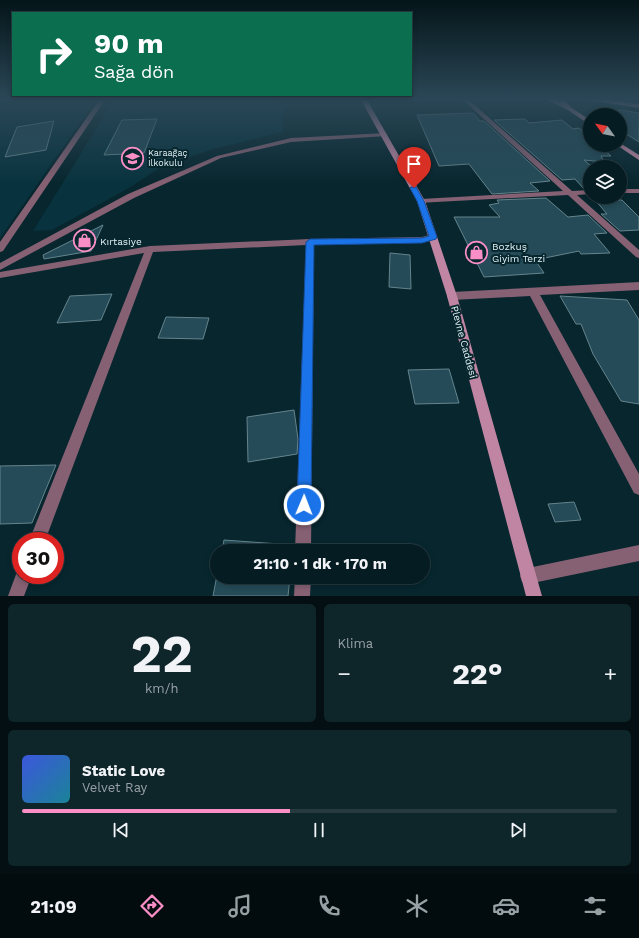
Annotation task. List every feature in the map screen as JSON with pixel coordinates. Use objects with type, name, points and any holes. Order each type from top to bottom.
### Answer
[{"type":"street","points":[[0,249],[83,128]]},
{"type":"street","name":"Plevne Caddesi","points":[[381,128],[421,201],[433,237],[452,296],[534,596]]},
{"type":"street","points":[[497,128],[639,255]]},
{"type":"street","points":[[0,267],[131,196],[219,157],[291,140],[385,135]]},
{"type":"street","points":[[627,149],[639,158]]},
{"type":"street","points":[[627,191],[639,191]]},
{"type":"street","points":[[421,201],[583,192]]},
{"type":"street","points":[[0,275],[150,249],[310,242],[422,240],[433,237]]},
{"type":"street","points":[[303,544],[310,242]]},
{"type":"street","points":[[40,532],[150,249]]},
{"type":"street","points":[[452,296],[639,286]]},
{"type":"street","points":[[533,292],[639,488]]},
{"type":"street","points":[[528,576],[639,553]]},
{"type":"street","points":[[16,596],[21,584]]},
{"type":"street","points":[[302,596],[303,584]]},
{"type":"shaded area","points":[[0,128],[77,128],[0,238]]},
{"type":"shaded area","name":"Karaağaç İlkokulu","points":[[97,128],[283,128],[283,132],[213,149],[161,167],[129,188],[52,230],[33,231]]},
{"type":"building","points":[[17,128],[52,128],[46,150],[5,157]]},
{"type":"building","points":[[118,128],[154,128],[144,153],[104,155]]},
{"type":"building","points":[[423,128],[491,128],[550,181],[530,183],[539,191],[492,194],[469,164],[439,166]]},
{"type":"building","points":[[503,128],[579,128],[583,131],[583,152],[607,152],[611,156],[601,156],[603,160],[583,160],[583,188],[575,179],[562,180]]},
{"type":"building","points":[[627,128],[639,128],[639,142],[627,134]]},
{"type":"building","points":[[546,198],[568,217],[588,215],[607,233],[594,234],[610,253],[581,254],[579,251],[535,260],[544,273],[484,277],[454,217],[500,217],[489,205],[499,203],[497,200]]},
{"type":"building","points":[[598,204],[626,204],[639,217],[639,230],[620,231],[601,214],[607,214]]},
{"type":"building","points":[[103,225],[91,251],[44,259],[43,255]]},
{"type":"building","points":[[390,253],[410,255],[411,289],[389,287]]},
{"type":"building","points":[[112,294],[101,320],[57,323],[70,296]]},
{"type":"building","points":[[560,296],[627,300],[639,320],[639,404],[621,401],[593,354],[581,324],[576,324]]},
{"type":"building","points":[[166,317],[209,318],[203,339],[158,338]]},
{"type":"building","points":[[449,369],[459,403],[415,404],[408,370]]},
{"type":"building","points":[[294,410],[298,439],[297,454],[248,462],[247,417]]},
{"type":"building","points":[[56,465],[32,523],[0,524],[0,466]]},
{"type":"building","points":[[574,502],[581,520],[555,522],[548,504]]},
{"type":"building","points":[[224,540],[279,544],[223,544]]},
{"type":"building","points":[[215,584],[289,584],[288,596],[213,596]]},
{"type":"place","name":"Karaağaç İlkokulu","points":[[133,158]]},
{"type":"place","name":"Kırtasiye","points":[[84,241]]},
{"type":"place","name":"Bozkuş Giyim Terzi","points":[[476,252]]},
{"type":"route","points":[[304,505],[310,242],[422,240],[433,237],[421,201],[414,188]]}]
